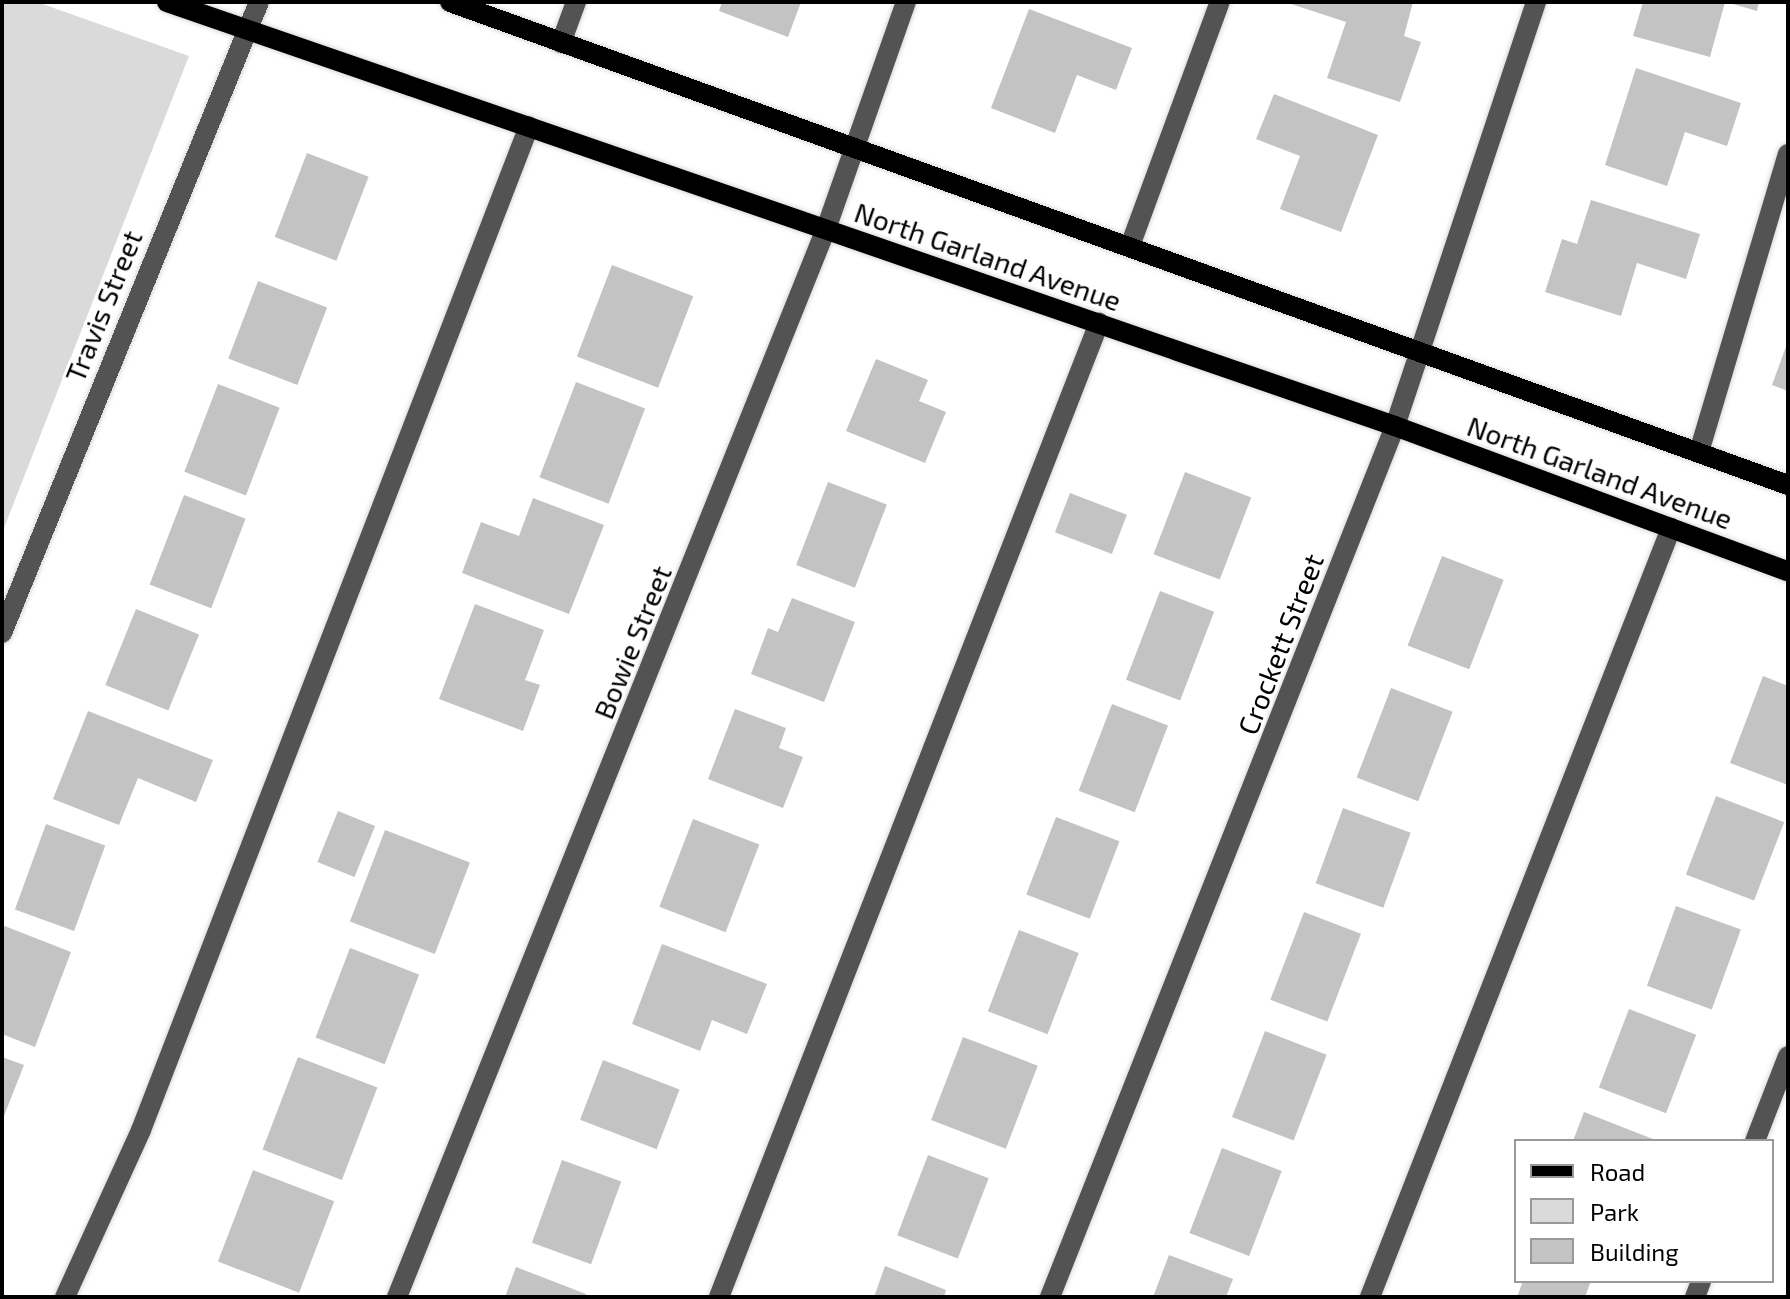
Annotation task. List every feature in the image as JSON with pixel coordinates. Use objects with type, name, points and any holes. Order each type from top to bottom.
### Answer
[{"type":"main road","name":"North Garland Avenue","points":[[167,2],[1395,426],[1788,571]]},
{"type":"main road","name":"North Garland Avenue","points":[[450,2],[857,150],[1422,349],[1788,485]]},
{"type":"street","name":"Travis Street","points":[[2,633],[259,2]]},
{"type":"street","points":[[561,43],[576,2]]},
{"type":"street","name":"Bowie Street","points":[[397,1297],[826,229],[857,150],[906,2]]},
{"type":"street","points":[[1130,246],[1220,2]]},
{"type":"street","name":"Crockett Street","points":[[1050,1297],[1395,426],[1536,2]]},
{"type":"street","points":[[65,1297],[141,1130],[529,126]]},
{"type":"street","points":[[1699,452],[1788,154]]},
{"type":"street","points":[[719,1297],[1099,323]]},
{"type":"street","points":[[1370,1297],[1671,528]]},
{"type":"street","points":[[1756,1139],[1788,1056]]},
{"type":"green space","points":[[2,2],[37,2],[189,56],[2,533]]},
{"type":"building","points":[[722,2],[801,2],[788,37],[719,11]]},
{"type":"building","points":[[1413,2],[1404,36],[1421,42],[1400,102],[1327,78],[1346,22],[1288,3]]},
{"type":"building","points":[[1643,2],[1725,2],[1710,57],[1633,36]]},
{"type":"building","points":[[1726,2],[1759,2],[1757,11]]},
{"type":"building","points":[[1029,9],[1132,48],[1116,90],[1077,75],[1055,133],[991,108]]},
{"type":"building","points":[[1636,68],[1741,103],[1727,146],[1685,132],[1667,186],[1605,165]]},
{"type":"building","points":[[1274,94],[1378,135],[1341,232],[1280,209],[1300,156],[1256,139]]},
{"type":"building","points":[[307,153],[369,177],[336,261],[275,237]]},
{"type":"building","points":[[1591,200],[1700,234],[1686,279],[1637,263],[1621,316],[1545,292],[1562,239],[1577,244]]},
{"type":"building","points":[[612,265],[693,296],[658,388],[577,356]]},
{"type":"building","points":[[258,281],[327,308],[297,385],[228,358]]},
{"type":"building","points":[[1788,341],[1788,391],[1772,385]]},
{"type":"building","points":[[876,359],[928,380],[919,401],[946,412],[925,463],[846,431]]},
{"type":"building","points":[[576,382],[645,409],[609,504],[539,477]]},
{"type":"building","points":[[218,384],[280,408],[246,495],[184,472]]},
{"type":"building","points":[[1185,472],[1251,497],[1220,580],[1153,554]]},
{"type":"building","points":[[828,482],[887,505],[855,588],[796,565]]},
{"type":"building","points":[[1070,493],[1127,515],[1112,554],[1055,532]]},
{"type":"building","points":[[184,495],[246,519],[211,608],[150,585]]},
{"type":"building","points":[[533,498],[604,525],[569,614],[462,573],[481,522],[519,536]]},
{"type":"building","points":[[1442,556],[1504,580],[1469,669],[1408,646]]},
{"type":"building","points":[[1160,591],[1214,612],[1180,700],[1126,680]]},
{"type":"building","points":[[792,598],[855,622],[824,702],[751,674],[768,628],[778,632]]},
{"type":"building","points":[[475,604],[544,630],[525,680],[540,685],[523,731],[439,699]]},
{"type":"building","points":[[136,609],[199,634],[168,711],[105,685]]},
{"type":"building","points":[[1763,676],[1788,686],[1788,785],[1730,763]]},
{"type":"building","points":[[1391,688],[1453,712],[1418,801],[1357,778]]},
{"type":"building","points":[[1112,704],[1168,726],[1135,812],[1079,791]]},
{"type":"building","points":[[735,709],[786,728],[779,748],[803,757],[783,808],[708,779]]},
{"type":"building","points":[[88,711],[213,760],[196,802],[138,778],[119,825],[53,799]]},
{"type":"building","points":[[1716,796],[1784,822],[1754,901],[1686,874]]},
{"type":"building","points":[[1343,808],[1411,833],[1383,908],[1316,883]]},
{"type":"building","points":[[338,811],[375,826],[354,877],[317,862]]},
{"type":"building","points":[[1056,817],[1119,841],[1090,919],[1026,894]]},
{"type":"building","points":[[693,819],[759,844],[726,932],[659,907]]},
{"type":"building","points":[[46,824],[105,846],[74,931],[15,910]]},
{"type":"building","points":[[385,830],[470,863],[435,954],[350,921]]},
{"type":"building","points":[[1676,906],[1741,930],[1712,1009],[1647,986]]},
{"type":"building","points":[[1304,912],[1361,934],[1327,1022],[1270,1000]]},
{"type":"building","points":[[2,925],[71,952],[35,1047],[2,1034]]},
{"type":"building","points":[[1019,930],[1079,953],[1048,1034],[988,1011]]},
{"type":"building","points":[[662,944],[767,984],[747,1034],[712,1020],[700,1051],[632,1024]]},
{"type":"building","points":[[350,948],[419,975],[385,1064],[316,1038]]},
{"type":"building","points":[[1629,1009],[1696,1035],[1666,1113],[1599,1087]]},
{"type":"building","points":[[1265,1031],[1327,1055],[1294,1141],[1232,1117]]},
{"type":"building","points":[[963,1037],[1038,1066],[1006,1149],[931,1120]]},
{"type":"building","points":[[2,1057],[24,1065],[2,1121]]},
{"type":"building","points":[[298,1057],[377,1087],[342,1180],[263,1149]]},
{"type":"building","points":[[603,1060],[680,1089],[657,1149],[580,1120]]},
{"type":"building","points":[[1584,1112],[1653,1139],[1574,1139]]},
{"type":"building","points":[[1222,1148],[1282,1171],[1249,1256],[1189,1233]]},
{"type":"building","points":[[928,1155],[989,1178],[958,1259],[897,1235]]},
{"type":"building","points":[[562,1160],[621,1182],[591,1264],[532,1243]]},
{"type":"building","points":[[253,1170],[334,1201],[299,1293],[218,1261]]},
{"type":"building","points":[[1169,1255],[1233,1279],[1226,1297],[1153,1297]]},
{"type":"building","points":[[885,1266],[946,1290],[944,1297],[874,1297]]},
{"type":"building","points":[[516,1267],[586,1294],[585,1297],[505,1297]]},
{"type":"building","points":[[1522,1283],[1590,1283],[1585,1297],[1517,1297]]}]
